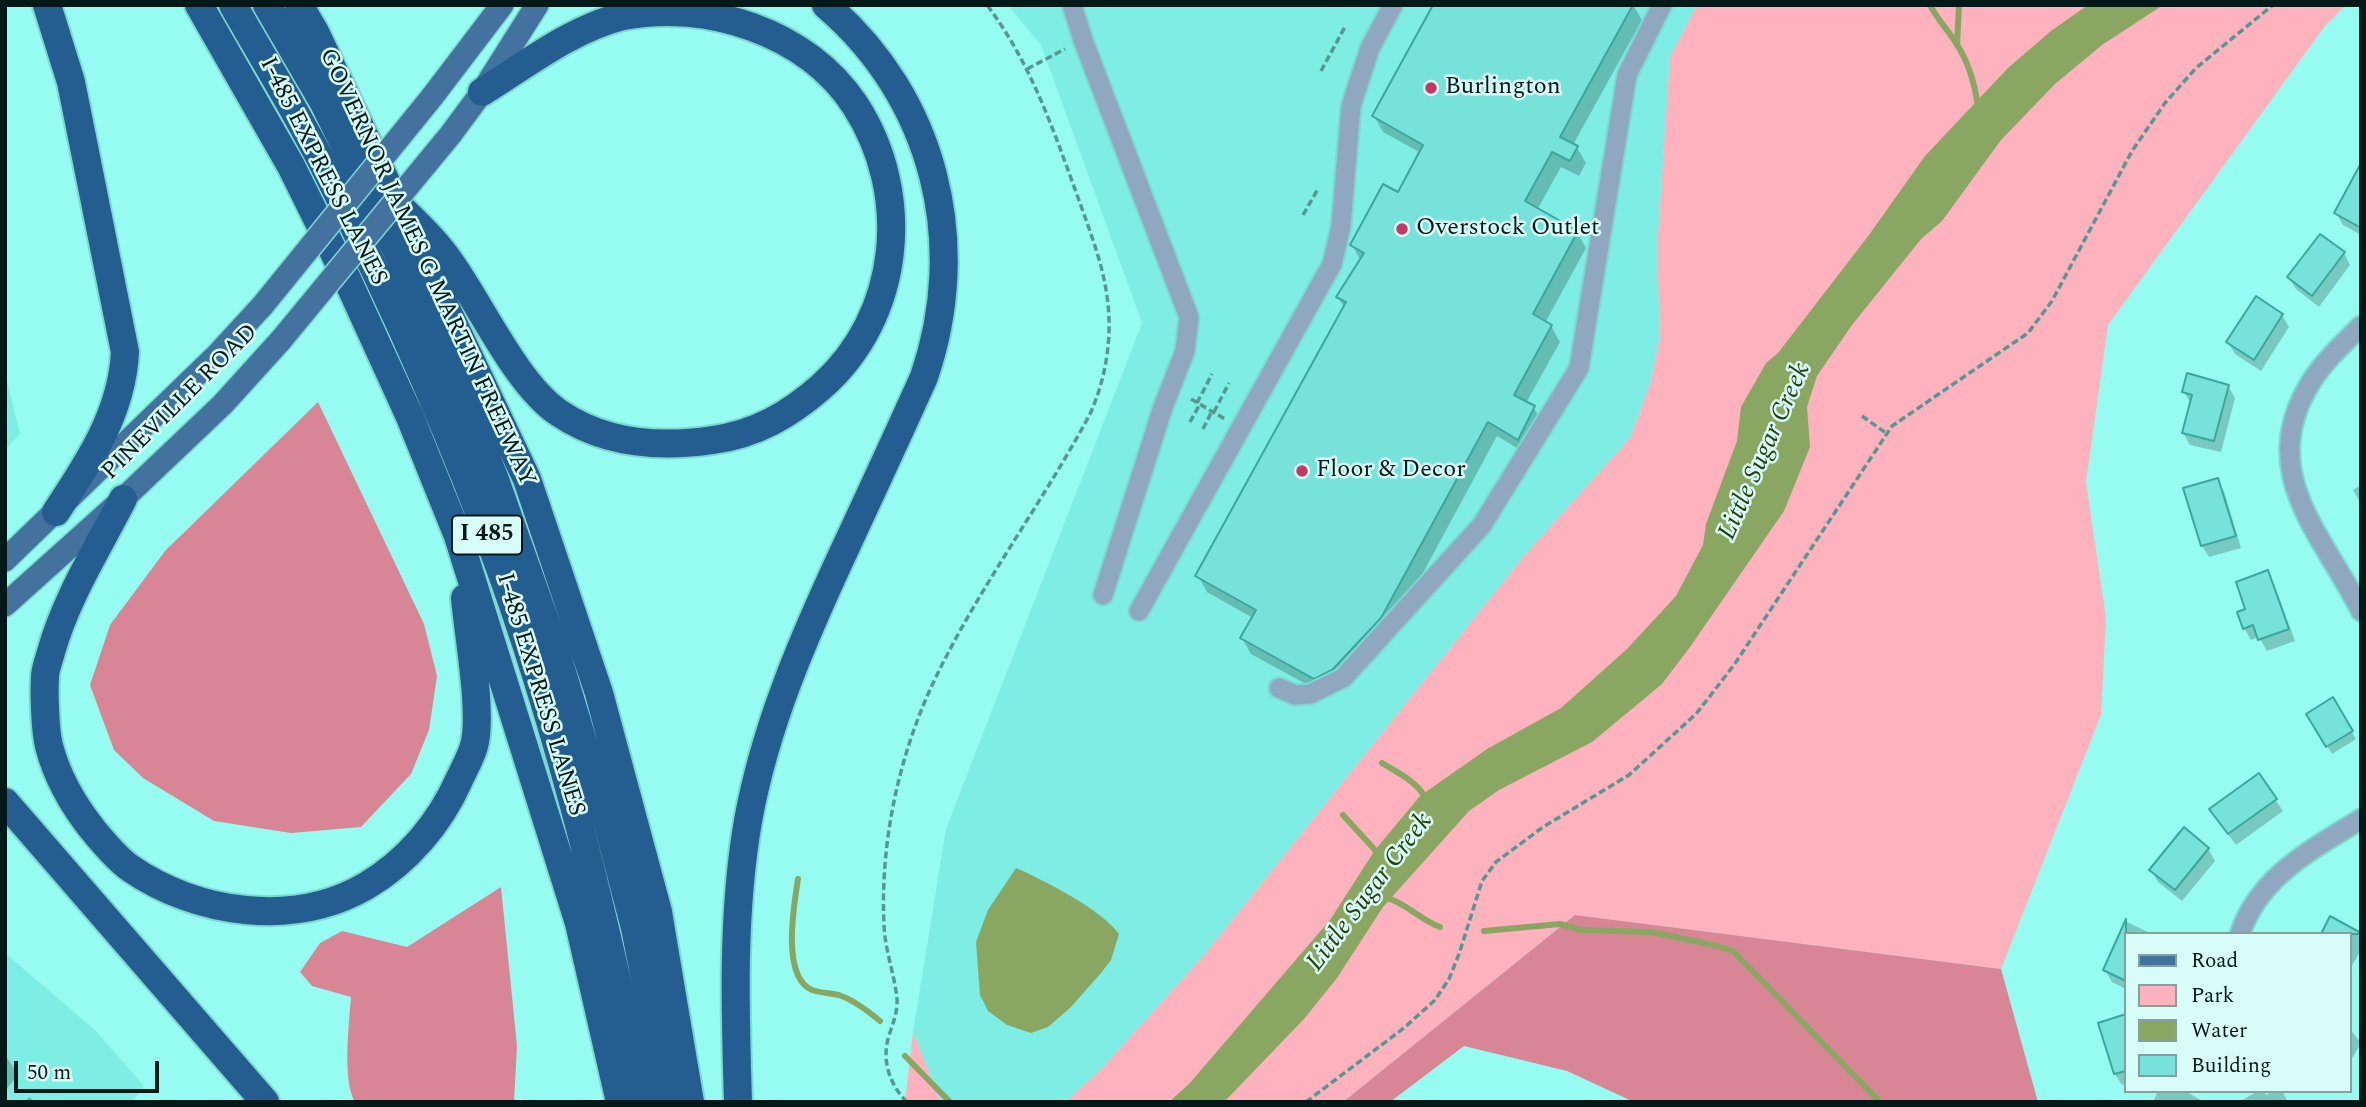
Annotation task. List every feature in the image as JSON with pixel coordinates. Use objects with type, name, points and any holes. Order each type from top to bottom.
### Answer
[{"type":"highway","points":[[47,5],[71,82],[125,352],[124,374],[108,425],[56,512]]},
{"type":"highway","name":"I 485","points":[[199,5],[291,166],[347,279],[410,417],[458,536],[579,923],[620,1102]]},
{"type":"highway","name":"I-485 EXPRESS LANES","points":[[233,5],[325,169],[372,268],[431,397],[505,582],[540,687],[596,885],[643,1102]]},
{"type":"highway","name":"I-485 EXPRESS LANES","points":[[267,5],[324,103],[397,251],[447,362],[494,477],[555,649],[609,828],[635,928],[670,1102]]},
{"type":"highway","name":"GOVERNOR JAMES G MARTIN FREEWAY","points":[[299,5],[315,32],[388,214],[527,479],[599,693],[658,912],[690,1102]]},
{"type":"highway","points":[[738,1102],[735,993],[739,900],[748,821],[758,776],[781,700],[808,630],[924,377],[933,350],[943,293],[942,208],[929,157],[908,106],[891,76],[845,21],[826,5]]},
{"type":"highway","points":[[388,214],[449,260],[520,371],[540,397],[566,417],[601,435],[652,445],[690,444],[744,434],[777,420],[804,401],[848,360],[866,332],[883,290],[891,252],[890,201],[885,172],[855,105],[808,56],[780,37],[739,20],[661,10],[622,16],[593,26],[482,92]]},
{"type":"highway","points":[[123,499],[58,628],[45,675],[49,745],[65,788],[82,816],[108,848],[128,867],[160,886],[193,900],[230,909],[297,909],[340,898],[366,886],[396,864],[435,823],[454,791],[475,744],[476,708],[458,536]]},
{"type":"highway","points":[[5,802],[265,1102]]},
{"type":"main road","name":"PINEVILLE ROAD","points":[[5,560],[217,355],[263,305],[432,97],[502,5]]},
{"type":"main road","name":"PINEVILLE ROAD","points":[[5,605],[223,404],[281,340],[388,214],[451,134],[482,92],[537,5]]},
{"type":"street","points":[[1072,5],[1189,317],[1185,351],[1163,407],[1102,595]]},
{"type":"street","points":[[1139,611],[1332,264],[1342,214],[1351,106],[1370,48],[1393,5]]},
{"type":"street","points":[[1279,688],[1295,695],[1310,694],[1343,678],[1482,525],[1579,368],[1627,75],[1662,5]]},
{"type":"street","points":[[2361,326],[2312,379],[2300,402],[2291,435],[2289,461],[2303,512],[2361,611]]},
{"type":"street","points":[[2241,932],[2258,897],[2277,875],[2288,865],[2361,819]]},
{"type":"path","points":[[906,1102],[892,1082],[887,1062],[886,1047],[895,1017],[897,998],[885,941],[884,913],[891,822],[905,756],[925,701],[946,657],[1090,414],[1104,371],[1109,338],[1108,306],[1101,265],[1044,106],[1027,69],[987,5]]},
{"type":"path","points":[[1306,1102],[1404,1028],[1435,1000],[1449,979],[1459,954],[1479,887],[1496,862],[1543,827],[1629,775],[1696,714],[1734,665],[1886,433],[1899,419],[2021,339],[2035,325],[2052,301],[2132,152],[2165,103],[2196,68],[2273,5]]},
{"type":"path","points":[[1321,71],[1346,25]]},
{"type":"path","points":[[1027,69],[1068,47]]},
{"type":"path","points":[[1303,215],[1318,189]]},
{"type":"path","points":[[1190,422],[1212,374]]},
{"type":"path","points":[[1203,429],[1229,383]]},
{"type":"path","points":[[1191,399],[1241,427]]},
{"type":"path","points":[[1862,416],[1886,433]]},
{"type":"shaded area","points":[[1008,5],[1697,5],[1670,58],[1657,250],[1660,335],[1651,381],[1630,438],[1524,556],[1205,954],[1103,1067],[1066,1102],[941,1102],[913,1032],[946,829],[1142,323],[1041,45]]},
{"type":"shaded area","points":[[5,372],[20,434],[5,449]]},
{"type":"shaded area","points":[[318,402],[424,624],[437,676],[429,730],[411,774],[361,827],[291,833],[214,821],[143,778],[114,750],[90,685],[110,625],[165,551]]},
{"type":"shaded area","points":[[501,887],[517,1046],[514,1102],[355,1102],[347,1066],[351,997],[312,986],[300,972],[320,943],[342,931],[407,947]]},
{"type":"shaded area","points":[[1575,915],[2001,969],[2038,1102],[1634,1102],[1567,1071],[1464,1046],[1390,1102],[1343,1102]]},
{"type":"shaded area","points":[[5,953],[95,1030],[144,1086],[132,1102],[5,1102]]},
{"type":"green space","points":[[1697,5],[2346,5],[2325,26],[2108,325],[2086,482],[2106,618],[2101,715],[2001,969],[1575,915],[1343,1102],[1066,1102],[1103,1067],[1205,954],[1524,556],[1630,438],[1651,381],[1660,335],[1657,250],[1670,57]]},
{"type":"green space","points":[[913,1032],[941,1102],[905,1102]]},
{"type":"water","name":"Little Sugar Creek","points":[[2088,5],[2163,5],[2102,45],[2055,84],[2001,140],[1942,221],[1921,239],[1852,325],[1817,376],[1807,407],[1810,447],[1784,511],[1662,684],[1592,742],[1499,790],[1469,811],[1383,907],[1337,978],[1304,1019],[1224,1102],[1169,1102],[1189,1084],[1330,920],[1375,850],[1420,796],[1487,749],[1561,708],[1627,649],[1676,596],[1703,545],[1706,524],[1737,441],[1741,407],[1766,363],[1778,353],[1869,235],[1925,156],[2008,68],[2051,31]]},
{"type":"water","points":[[1016,868],[1086,906],[1119,934],[1111,960],[1071,1007],[1048,1027],[1031,1033],[1007,1025],[988,1011],[980,995],[976,942],[988,910]]},
{"type":"building","points":[[1433,5],[1633,5],[1560,137],[1578,146],[1570,161],[1552,152],[1525,201],[1578,231],[1533,314],[1552,325],[1514,395],[1535,406],[1518,440],[1488,422],[1381,618],[1332,670],[1314,679],[1240,638],[1256,610],[1195,576],[1346,302],[1336,297],[1364,253],[1350,245],[1383,184],[1398,192],[1423,145],[1372,116]]},
{"type":"building","points":[[2361,163],[2361,228],[2334,213]]},
{"type":"building","points":[[2320,234],[2345,252],[2312,296],[2287,277]]},
{"type":"building","points":[[2256,296],[2283,314],[2254,360],[2226,342]]},
{"type":"building","points":[[2187,373],[2229,385],[2214,441],[2182,433],[2192,395],[2182,392]]},
{"type":"building","points":[[2218,478],[2236,536],[2201,546],[2183,488]]},
{"type":"building","points":[[2268,570],[2289,629],[2258,640],[2253,625],[2243,629],[2237,612],[2245,609],[2236,582]]},
{"type":"building","points":[[2333,697],[2353,731],[2326,747],[2306,714]]},
{"type":"building","points":[[2259,773],[2277,799],[2228,834],[2209,809]]},
{"type":"building","points":[[2184,827],[2209,848],[2175,890],[2149,870]]},
{"type":"building","points":[[2330,916],[2361,934],[2352,932],[2322,932]]},
{"type":"building","points":[[2126,919],[2124,980],[2103,970]]},
{"type":"building","points":[[2124,1015],[2124,1072],[2114,1074],[2098,1023]]},
{"type":"waterway","points":[[1930,5],[1964,57],[1978,107]]},
{"type":"waterway","points":[[1957,45],[1959,5]]},
{"type":"waterway","points":[[1382,763],[1413,783],[1426,799]]},
{"type":"waterway","name":"Little Sugar Creek","points":[[1343,815],[1375,850],[1377,856]]},
{"type":"waterway","points":[[798,879],[792,939],[796,971],[802,983],[812,990],[850,1000],[880,1021]]},
{"type":"waterway","name":"Little Sugar Creek","points":[[1384,898],[1397,902],[1440,927]]},
{"type":"waterway","points":[[1484,931],[1560,924],[1581,930],[1651,932],[1733,951],[1880,1102]]},
{"type":"waterway","points":[[905,1056],[950,1102]]},
{"type":"place","name":"Burlington","points":[[1431,88]]},
{"type":"place","name":"Overstock Outlet","points":[[1402,229]]},
{"type":"place","name":"Floor & Decor","points":[[1302,471]]}]
